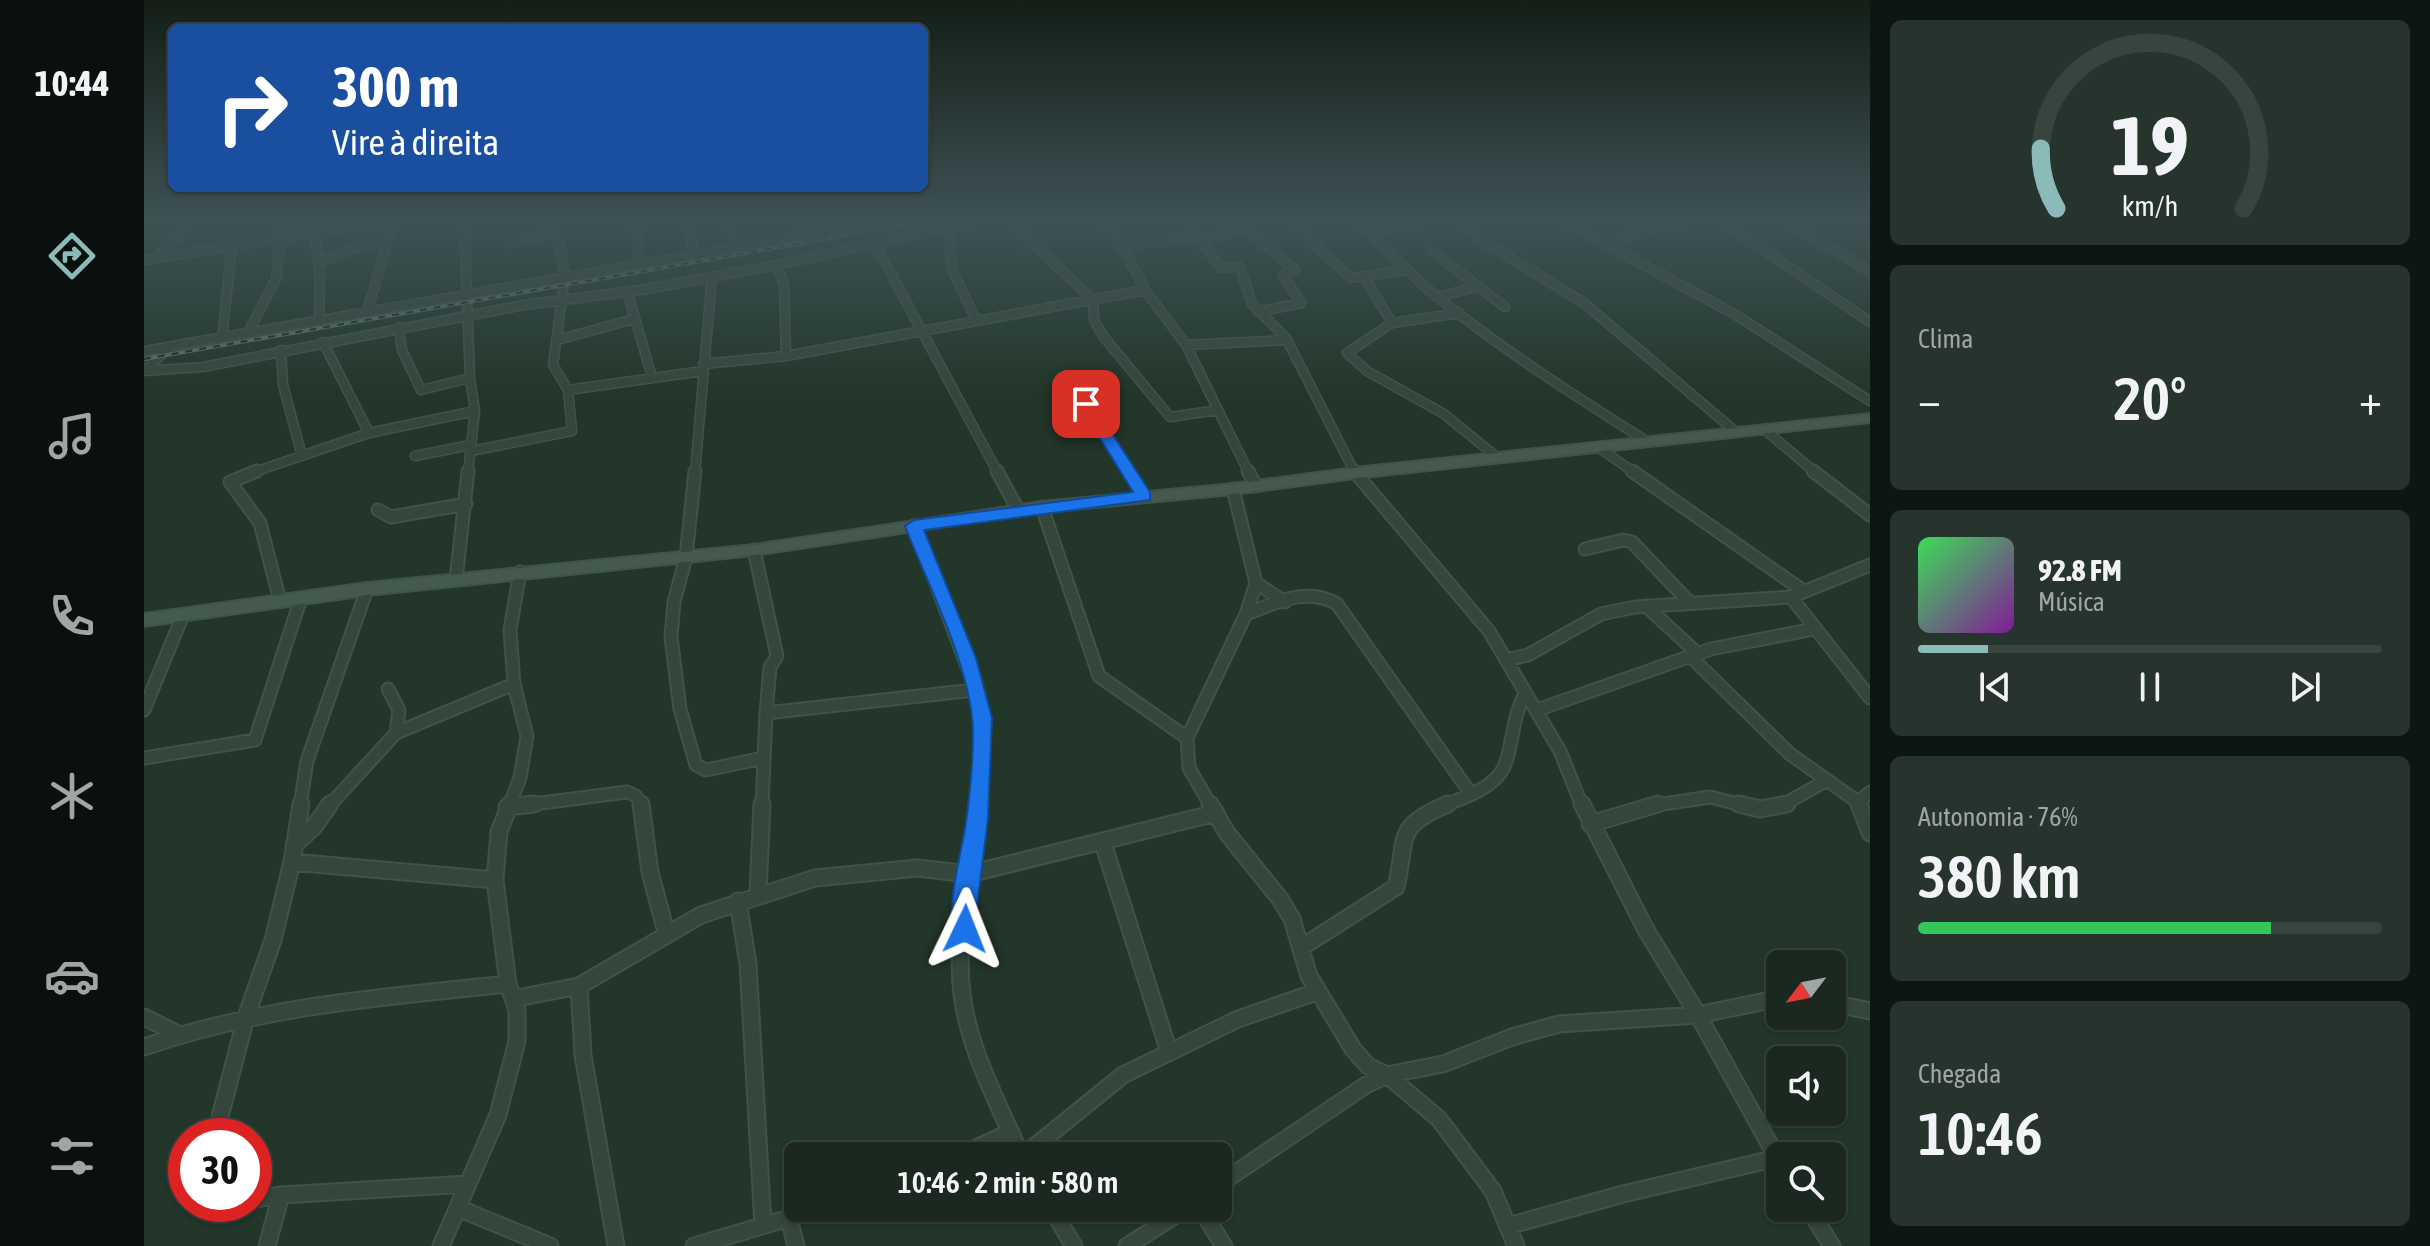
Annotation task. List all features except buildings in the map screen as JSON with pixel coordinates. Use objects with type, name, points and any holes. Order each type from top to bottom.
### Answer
[{"type":"street","points":[[222,338],[229,279]]},
{"type":"street","points":[[248,333],[276,279]]},
{"type":"street","points":[[318,279],[319,320]]},
{"type":"street","points":[[367,312],[377,279]]},
{"type":"street","points":[[456,580],[475,411],[470,378],[467,279]]},
{"type":"street","points":[[144,351],[548,279]]},
{"type":"street","points":[[415,456],[569,433],[573,427],[568,390],[554,370],[564,279]]},
{"type":"street","points":[[144,371],[203,367],[399,327],[694,279]]},
{"type":"street","points":[[712,279],[686,557],[674,602],[671,637],[680,709],[696,765],[706,770],[763,758]]},
{"type":"street","points":[[782,279],[786,356]]},
{"type":"street","points":[[894,279],[1018,510]]},
{"type":"street","points":[[957,279],[976,320]]},
{"type":"street","points":[[1071,279],[1093,300],[1094,320],[1103,336],[1170,417],[1218,410]]},
{"type":"street","points":[[1139,279],[1186,345],[1256,486]]},
{"type":"street","points":[[1244,279],[1252,304],[1287,340],[1355,473],[1489,631],[1560,751],[1590,824],[1646,930],[1769,1142]]},
{"type":"street","points":[[1258,312],[1301,303],[1286,279]]},
{"type":"street","points":[[1365,279],[1392,323]]},
{"type":"street","points":[[1416,279],[1531,367],[1648,442]]},
{"type":"street","points":[[1470,279],[1505,307]]},
{"type":"street","points":[[1545,279],[1584,303],[1736,432]]},
{"type":"street","points":[[1669,279],[1736,315],[1870,401]]},
{"type":"street","points":[[1807,279],[1870,322]]},
{"type":"street","points":[[1438,297],[1479,286]]},
{"type":"street","points":[[568,390],[786,356],[1145,290]]},
{"type":"street","points":[[627,291],[652,377]]},
{"type":"street","points":[[1459,313],[1392,323],[1347,353],[1367,371],[1444,414],[1498,458]]},
{"type":"street","points":[[557,340],[634,319]]},
{"type":"street","points":[[399,327],[402,350],[421,390],[470,378]]},
{"type":"street","points":[[1186,345],[1287,340]]},
{"type":"street","points":[[323,342],[369,433]]},
{"type":"street","points":[[144,371],[170,347]]},
{"type":"street","points":[[281,350],[283,385],[302,456]]},
{"type":"street","points":[[1086,404],[1144,496]]},
{"type":"street","points":[[280,601],[260,523],[230,482],[369,433],[475,411]]},
{"type":"street","points":[[144,620],[367,589],[754,550],[1042,507],[1233,489],[1870,418]]},
{"type":"street","points":[[1764,429],[1870,515]]},
{"type":"street","points":[[1598,447],[1796,594],[1814,629],[1870,698]]},
{"type":"street","points":[[1233,489],[1256,583],[1246,614],[1187,738],[1189,768],[1216,813],[1292,919],[1316,992],[1353,1049],[1368,1066],[1387,1075],[1439,1119],[1493,1191],[1516,1246]]},
{"type":"street","points":[[378,510],[391,517],[466,504]]},
{"type":"street","points":[[1042,507],[1099,676],[1187,738]]},
{"type":"street","points":[[914,526],[966,658],[982,718],[982,765],[960,968],[965,1009],[992,1089],[1016,1142]]},
{"type":"street","points":[[1585,549],[1623,540],[1632,542],[1690,603]]},
{"type":"street","points":[[754,550],[777,656],[770,667],[766,713],[758,894]]},
{"type":"street","points":[[1506,660],[1528,655],[1601,614],[1646,606],[1796,594],[1870,565]]},
{"type":"street","points":[[441,1246],[491,1135],[512,1077],[517,1039],[517,998],[508,984],[495,880],[499,832],[520,778],[527,736],[514,684],[510,630],[520,572]]},
{"type":"street","points":[[1256,583],[1285,602]]},
{"type":"street","points":[[220,1118],[246,1017],[273,940],[292,862],[307,761],[367,589]]},
{"type":"street","points":[[1246,614],[1319,593],[1337,604],[1471,794]]},
{"type":"street","points":[[144,758],[255,740],[301,598]]},
{"type":"street","points":[[1646,606],[1770,736],[1824,782],[1858,802],[1870,833]]},
{"type":"street","points":[[144,710],[183,615]]},
{"type":"street","points":[[1537,710],[1694,654],[1774,634],[1814,629]]},
{"type":"street","points":[[294,845],[314,827],[334,798],[396,733],[514,684]]},
{"type":"street","points":[[388,689],[399,710],[396,733]]},
{"type":"street","points":[[766,713],[974,690]]},
{"type":"street","points":[[1302,947],[1396,887],[1407,828],[1498,776],[1507,758],[1514,715],[1525,694]]},
{"type":"street","points":[[1590,824],[1688,798],[1721,796],[1752,807],[1765,808],[1795,801],[1824,782]]},
{"type":"street","points":[[507,807],[627,792],[636,796],[643,807],[650,872],[666,932]]},
{"type":"street","points":[[1858,802],[1870,792]]},
{"type":"street","points":[[517,998],[579,986],[666,932],[738,901],[815,878],[918,868],[969,874],[1216,813]]},
{"type":"street","points":[[1103,843],[1169,1052]]},
{"type":"street","points":[[292,862],[495,880]]},
{"type":"street","points":[[738,901],[748,964],[763,1225]]},
{"type":"street","points":[[144,1047],[178,1034],[257,1013],[508,984]]},
{"type":"street","points":[[579,986],[583,1055],[616,1246]]},
{"type":"street","points":[[1039,1142],[1123,1075],[1238,1019],[1316,992]]},
{"type":"street","points":[[1232,1175],[1366,1085],[1387,1075],[1443,1064],[1512,1037],[1559,1024],[1698,1015],[1766,1001]]},
{"type":"street","points":[[1846,1006],[1870,1011]]},
{"type":"street","points":[[144,1017],[178,1034]]},
{"type":"street","points":[[989,1142],[1011,1132]]},
{"type":"street","points":[[1508,1226],[1623,1194],[1766,1163]]},
{"type":"street","points":[[272,1196],[468,1184]]},
{"type":"street","points":[[267,1246],[281,1195]]},
{"type":"street","points":[[458,1208],[550,1246]]},
{"type":"street","points":[[694,1246],[784,1219]]},
{"type":"street","points":[[790,1222],[796,1246]]},
{"type":"street","points":[[1059,1222],[1074,1246]]},
{"type":"street","points":[[1127,1246],[1165,1222]]},
{"type":"street","points":[[1209,1222],[1224,1246]]},
{"type":"street","points":[[1817,1222],[1832,1246]]},
{"type":"railway","points":[[144,359],[598,279]]},
{"type":"route","points":[[965,929],[966,890],[982,765],[982,718],[966,658],[914,526],[1144,496],[1086,404]]}]
